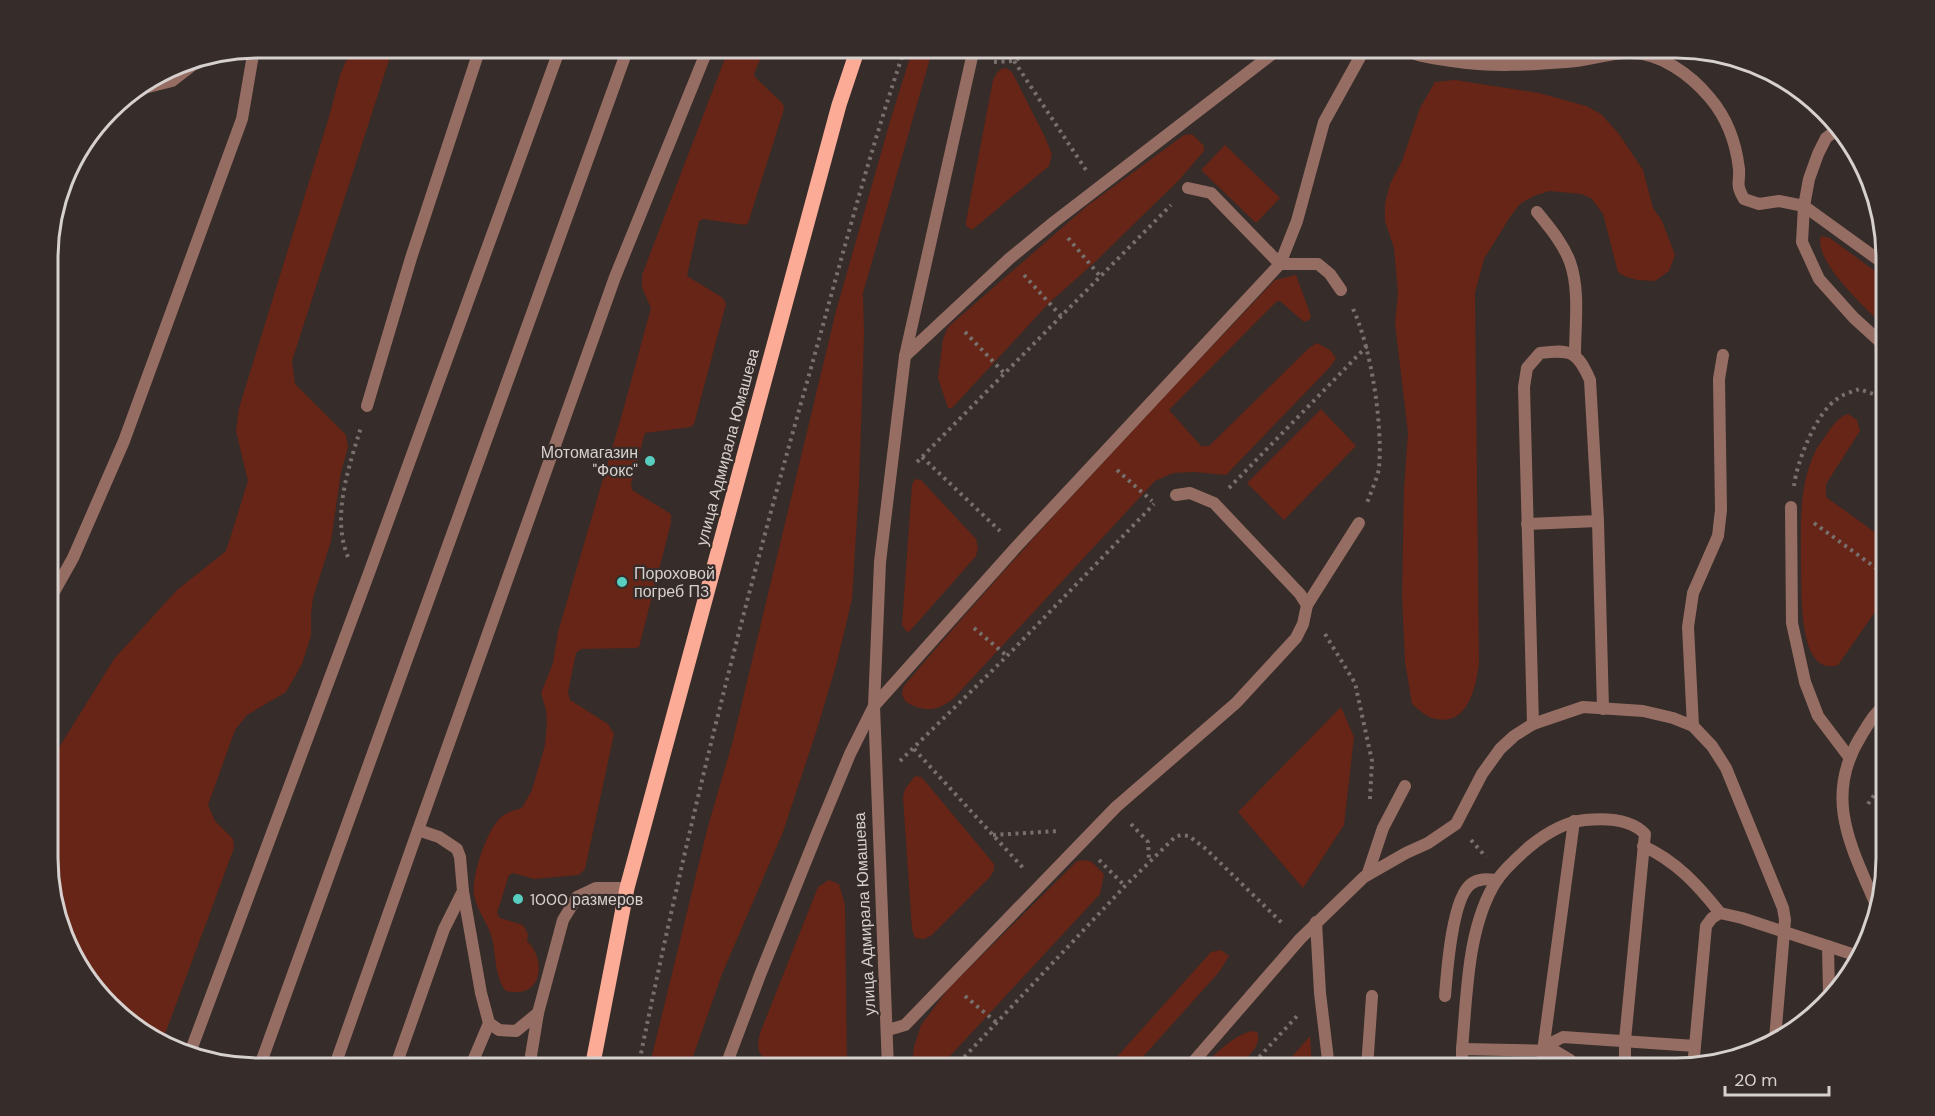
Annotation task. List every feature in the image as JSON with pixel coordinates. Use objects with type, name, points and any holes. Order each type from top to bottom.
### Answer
[{"type":"main road","name":"улица Адмирала Юмашева","points":[[594,1058],[627,888],[839,105],[854,59]]},
{"type":"street","name":"улица Адмирала Юмашева","points":[[888,1058],[874,706],[880,562],[905,356],[972,58]]},
{"type":"street","points":[[905,356],[1009,259],[1097,188],[1267,58]]},
{"type":"street","points":[[729,1058],[820,826],[850,754],[874,706],[1017,546],[1280,264],[1297,221],[1324,122],[1359,58]]},
{"type":"street","points":[[1438,58],[1495,65],[1532,65],[1597,58]]},
{"type":"street","points":[[1654,58],[1691,78],[1711,99],[1722,116],[1734,140],[1739,172],[1737,181],[1744,199],[1759,204],[1779,201],[1804,206],[1876,258]]},
{"type":"street","points":[[58,585],[73,558],[124,441],[242,119],[252,59]]},
{"type":"street","points":[[367,406],[411,258],[476,59]]},
{"type":"street","points":[[193,1046],[369,573],[556,59]]},
{"type":"street","points":[[263,1058],[367,775],[624,59]]},
{"type":"street","points":[[338,1058],[615,277],[704,59]]},
{"type":"street","points":[[160,84],[172,81],[180,75]]},
{"type":"street","points":[[1832,133],[1826,138],[1809,178],[1804,206],[1802,242],[1819,279],[1854,318],[1876,338]]},
{"type":"street","points":[[1188,188],[1211,193],[1280,264],[1318,264],[1330,274],[1341,290]]},
{"type":"street","points":[[1537,212],[1561,243],[1570,262],[1575,285],[1575,354]]},
{"type":"street","points":[[1533,724],[1524,387],[1527,368],[1540,353],[1558,350],[1575,354],[1583,364],[1590,380],[1598,521],[1603,709]]},
{"type":"street","points":[[1693,726],[1688,627],[1693,593],[1718,536],[1721,510],[1719,379],[1723,355]]},
{"type":"street","points":[[1176,495],[1190,493],[1214,503],[1300,594],[1307,605]]},
{"type":"street","points":[[1791,507],[1792,623],[1804,682],[1818,716],[1849,757]]},
{"type":"street","points":[[1527,524],[1598,521]]},
{"type":"street","points":[[888,1030],[905,1025],[1116,807],[1236,703],[1296,638],[1303,624],[1307,605],[1359,523]]},
{"type":"street","points":[[1197,1057],[1300,939],[1368,873],[1428,843],[1456,824],[1482,774],[1500,749],[1514,736],[1533,724],[1583,707],[1643,711],[1673,718],[1693,726],[1712,746],[1726,768],[1782,908],[1785,932],[1776,1031]]},
{"type":"street","points":[[1873,897],[1847,834],[1842,806],[1843,779],[1849,757],[1876,711]]},
{"type":"street","points":[[1368,873],[1383,828],[1406,786]]},
{"type":"street","points":[[1462,1057],[1477,929],[1489,896],[1500,877],[1515,859],[1543,835],[1574,821],[1601,818],[1638,827],[1645,834],[1625,1057]]},
{"type":"street","points":[[1543,1057],[1574,821]]},
{"type":"street","points":[[418,830],[439,837],[457,849],[460,857],[463,891],[481,993],[489,1023],[474,1058]]},
{"type":"street","points":[[1643,846],[1678,866],[1701,889],[1720,913],[1852,954]]},
{"type":"street","points":[[1445,996],[1449,952],[1460,898],[1468,885],[1478,880],[1500,877]]},
{"type":"street","points":[[531,1058],[538,1013],[563,920],[576,897],[596,888],[627,888]]},
{"type":"street","points":[[399,1058],[444,929],[463,891]]},
{"type":"street","points":[[1694,1057],[1706,926],[1720,913]]},
{"type":"street","points":[[1316,922],[1320,993],[1328,1057]]},
{"type":"street","points":[[1828,946],[1831,984]]},
{"type":"street","points":[[1368,1057],[1372,996]]},
{"type":"street","points":[[489,1023],[500,1030],[516,1032],[538,1013]]},
{"type":"street","points":[[1543,1051],[1563,1037],[1695,1046]]},
{"type":"street","points":[[1462,1049],[1555,1051],[1565,1057]]},
{"type":"path","points":[[988,58],[1001,63],[1019,58]]},
{"type":"path","points":[[640,1058],[695,804],[763,543],[879,125],[901,59]]},
{"type":"path","points":[[1014,61],[1097,188]]},
{"type":"path","points":[[887,492],[1188,188]]},
{"type":"path","points":[[1054,222],[1100,276]]},
{"type":"path","points":[[1009,259],[1061,316]]},
{"type":"path","points":[[1341,290],[1356,315],[1367,346],[1380,438],[1379,470],[1359,523]]},
{"type":"path","points":[[948,315],[1005,374]]},
{"type":"path","points":[[1214,503],[1367,346]]},
{"type":"path","points":[[1876,395],[1858,389],[1836,399],[1821,418],[1803,448],[1796,471],[1791,507],[1876,568]]},
{"type":"path","points":[[367,406],[348,471],[341,532],[349,558],[369,573]]},
{"type":"path","points":[[1039,886],[914,749],[1155,503],[1100,456]]},
{"type":"path","points":[[922,457],[1017,546]]},
{"type":"path","points":[[1307,605],[1355,683],[1372,761],[1370,806]]},
{"type":"path","points":[[957,614],[1007,656]]},
{"type":"path","points":[[1116,807],[1148,842],[1149,861]]},
{"type":"path","points":[[1456,824],[1500,877]]},
{"type":"path","points":[[993,835],[1094,829]]},
{"type":"path","points":[[964,1058],[1125,886],[1175,837],[1189,836],[1206,849],[1300,939]]},
{"type":"path","points":[[1082,842],[1125,886]]},
{"type":"path","points":[[947,981],[996,1023]]},
{"type":"path","points":[[1259,1057],[1320,993]]},
{"type":"shaded area","points":[[347,59],[389,59],[292,361],[295,384],[346,435],[348,447],[341,472],[331,541],[313,598],[311,636],[302,664],[286,692],[247,715],[235,730],[208,805],[215,821],[233,839],[234,848],[165,1034],[137,1016],[117,999],[92,969],[69,922],[62,897],[58,858],[58,749],[114,659],[177,590],[226,551],[248,481],[236,431],[239,408],[340,75]]},
{"type":"shaded area","name":"Пороховой погреб П3","points":[[725,59],[760,59],[754,74],[783,104],[784,109],[748,223],[745,225],[703,219],[699,221],[687,276],[723,298],[726,304],[694,424],[691,427],[645,433],[631,484],[632,490],[671,514],[671,523],[639,647],[581,649],[576,653],[568,692],[570,700],[608,724],[614,734],[585,869],[579,875],[534,879],[513,873],[509,875],[497,913],[500,918],[523,925],[528,934],[527,941],[533,948],[539,967],[534,984],[528,989],[519,992],[506,991],[498,973],[490,933],[474,895],[475,876],[492,829],[506,814],[522,808],[532,790],[545,745],[546,710],[541,693],[553,663],[558,632],[651,308],[642,288],[642,275]]},
{"type":"shaded area","points":[[910,59],[930,59],[863,293],[864,334],[859,486],[852,599],[837,662],[783,832],[722,974],[693,1058],[652,1058],[708,826],[732,744],[836,311]]},
{"type":"shaded area","points":[[1006,68],[1012,72],[1052,154],[1049,166],[972,230],[966,226],[966,222],[993,80],[999,70]]},
{"type":"shaded area","points":[[1455,80],[1539,93],[1586,106],[1601,114],[1619,134],[1643,170],[1653,208],[1662,221],[1675,255],[1669,271],[1655,281],[1637,280],[1624,276],[1618,272],[1603,214],[1591,198],[1581,194],[1549,191],[1520,204],[1484,259],[1475,293],[1479,663],[1476,683],[1468,703],[1456,717],[1447,720],[1429,717],[1412,704],[1405,661],[1402,595],[1404,488],[1408,433],[1395,323],[1398,293],[1394,248],[1385,221],[1385,204],[1390,184],[1402,161],[1420,108],[1435,82]]},
{"type":"shaded area","points":[[1192,134],[1204,146],[1204,151],[1179,180],[1095,262],[1049,303],[952,408],[948,408],[938,378],[943,339],[948,327],[1087,206],[1184,135]]},
{"type":"shaded area","points":[[1225,145],[1280,198],[1256,223],[1201,170]]},
{"type":"shaded area","points":[[1821,236],[1830,238],[1876,272],[1876,318],[1833,272],[1825,259]]},
{"type":"shaded area","points":[[1296,275],[1311,316],[1309,320],[1304,322],[1280,301],[1276,302],[1169,410],[1201,446],[1209,446],[1309,348],[1317,343],[1330,350],[1336,358],[1331,366],[1226,475],[1173,473],[1155,481],[952,700],[935,709],[919,708],[906,702],[902,695],[903,687],[1133,430],[1275,280]]},
{"type":"shaded area","points":[[1321,409],[1356,446],[1284,520],[1247,483]]},
{"type":"shaded area","points":[[1848,414],[1857,420],[1860,431],[1826,484],[1826,497],[1876,533],[1876,611],[1838,665],[1825,665],[1815,658],[1804,629],[1801,593],[1802,508],[1806,479],[1816,449],[1842,417]]},
{"type":"shaded area","points":[[915,479],[921,480],[976,539],[978,548],[976,556],[907,632],[902,625],[912,485]]},
{"type":"shaded area","points":[[1341,707],[1354,737],[1344,825],[1303,888],[1238,812]]},
{"type":"shaded area","points":[[915,776],[924,780],[994,864],[990,877],[932,935],[924,939],[915,938],[912,929],[903,797],[905,789]]},
{"type":"shaded area","points":[[1077,861],[1092,862],[1104,874],[1100,894],[949,1058],[913,1058],[921,1025],[949,988]]},
{"type":"shaded area","points":[[829,880],[839,884],[845,905],[847,1058],[763,1058],[758,1049],[760,1033],[818,887]]},
{"type":"shaded area","points":[[1221,950],[1229,956],[1219,972],[1143,1057],[1117,1057],[1211,952]]},
{"type":"shaded area","points":[[1251,1031],[1257,1032],[1258,1037],[1256,1047],[1247,1057],[1212,1057],[1230,1041]]},
{"type":"shaded area","points":[[1310,1036],[1311,1057],[1291,1057]]},
{"type":"place","name":"Мотомагазин \"Фокс\"","points":[[650,461]]},
{"type":"place","name":"Пороховой погреб П3","points":[[622,582]]},
{"type":"place","name":"1000 размеров","points":[[518,899]]}]
